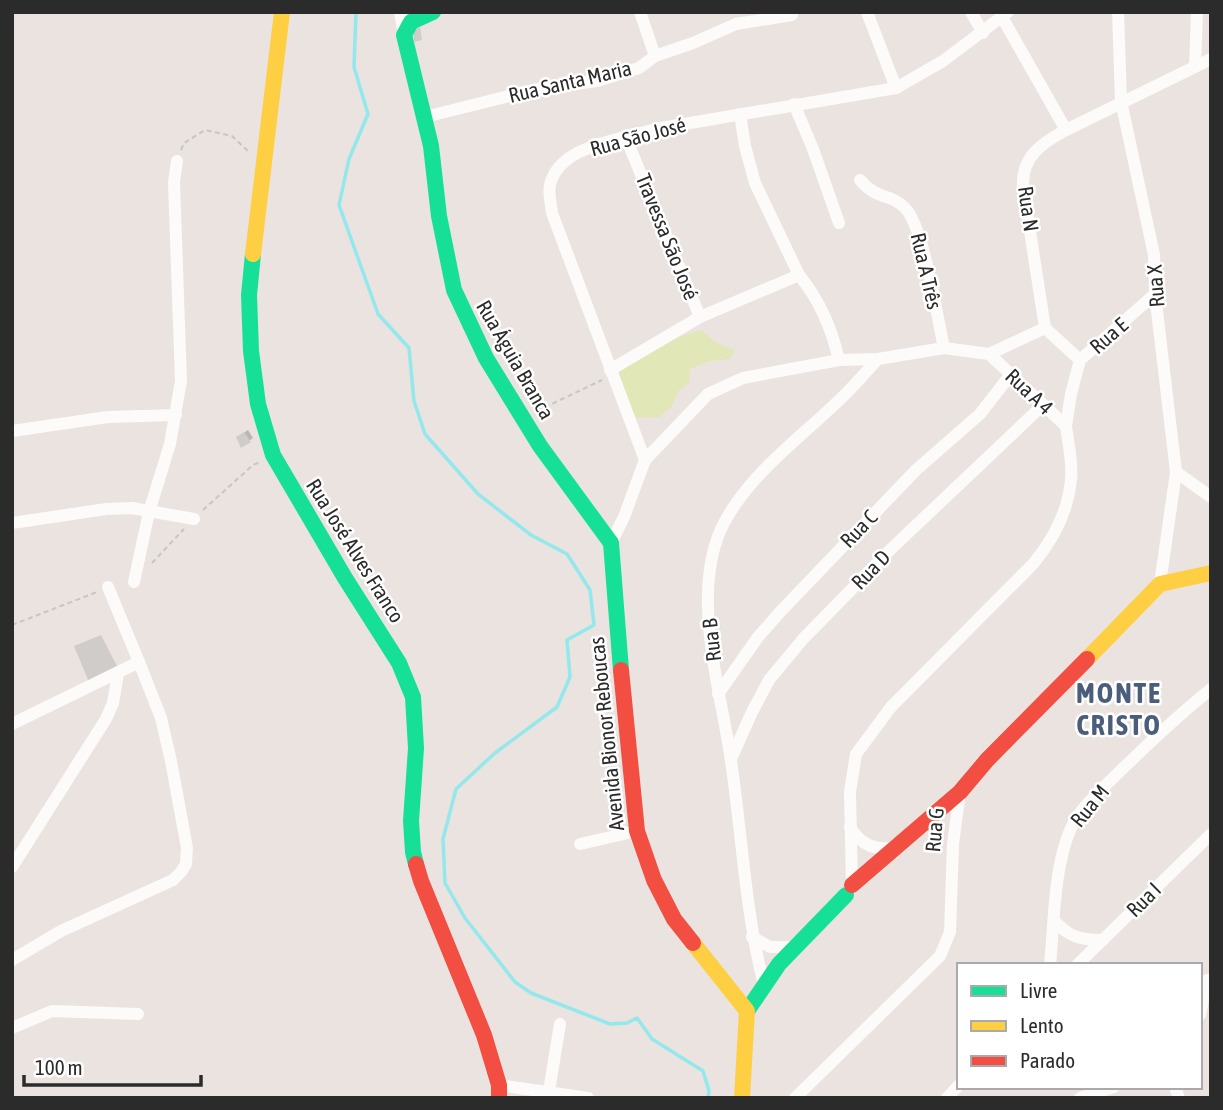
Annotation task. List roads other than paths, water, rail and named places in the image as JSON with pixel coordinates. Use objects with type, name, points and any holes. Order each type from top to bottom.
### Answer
[{"type":"main road","name":"Rua José Alves Franco","points":[[282,12],[249,295],[251,351],[258,404],[273,455],[325,545],[399,663],[413,697],[416,748],[411,821],[413,852],[439,928],[480,1023],[499,1091]]},
{"type":"main road","points":[[407,15],[433,12]]},
{"type":"main road","name":"Rua Águia Branca","points":[[407,15],[404,35],[431,146],[439,216],[454,290],[486,358],[540,446],[611,542]]},
{"type":"main road","name":"Avenida Bionor Reboucas","points":[[611,542],[637,831],[654,880],[674,919],[747,1011]]},
{"type":"main road","points":[[1160,584],[1211,573]]},
{"type":"main road","name":"Rua G","points":[[960,793],[987,760],[1160,584]]},
{"type":"main road","points":[[742,1098],[747,1011],[763,981],[794,947],[820,925],[849,890],[960,793]]},
{"type":"street","points":[[640,12],[655,56]]},
{"type":"street","points":[[867,12],[896,88]]},
{"type":"street","points":[[971,12],[983,33]]},
{"type":"street","name":"Rua X","points":[[1118,12],[1121,101],[1154,255],[1155,294],[1176,472],[1160,584]]},
{"type":"street","points":[[1195,66],[1197,12]]},
{"type":"street","name":"Rua Santa Maria","points":[[425,117],[537,89],[597,80],[639,68],[655,56],[693,43],[734,18],[792,15]]},
{"type":"street","points":[[1005,15],[1066,130]]},
{"type":"street","name":"Rua São José","points":[[645,460],[552,213],[549,189],[559,165],[571,156],[606,142],[655,129],[896,88],[943,61],[1005,15]]},
{"type":"street","name":"Rua N","points":[[1045,328],[1023,177],[1030,156],[1044,142],[1066,130],[1211,59]]},
{"type":"street","points":[[794,104],[839,223]]},
{"type":"street","points":[[740,114],[755,183],[799,275],[824,311],[839,360]]},
{"type":"street","name":"Travessa São José","points":[[610,372],[700,317],[626,138]]},
{"type":"street","points":[[134,582],[149,512],[176,415],[181,381],[174,182],[177,161]]},
{"type":"street","name":"Rua A Três","points":[[860,180],[874,194],[893,199],[904,206],[918,228],[944,348]]},
{"type":"street","points":[[700,317],[799,275]]},
{"type":"street","name":"Rua E","points":[[1066,426],[1080,360],[1155,294]]},
{"type":"street","points":[[989,355],[1045,328],[1080,360]]},
{"type":"street","name":"Rua A 4","points":[[645,460],[708,394],[743,378],[839,360],[878,359],[944,348],[989,355],[1066,426],[1071,481],[1052,541],[1033,564],[891,708],[862,743],[852,766],[849,890]]},
{"type":"street","name":"Rua B","points":[[763,981],[752,937],[731,760],[718,694],[709,620],[711,565],[725,522],[745,491],[878,359]]},
{"type":"street","name":"Rua C","points":[[718,694],[758,637],[781,611],[916,470],[980,414],[1011,374]]},
{"type":"street","name":"Rua D","points":[[731,760],[769,680],[803,639],[891,549],[1043,405]]},
{"type":"street","points":[[12,431],[108,417],[176,415]]},
{"type":"street","points":[[611,542],[645,460]]},
{"type":"street","points":[[1176,472],[1211,497]]},
{"type":"street","points":[[12,523],[106,509],[132,508],[194,519]]},
{"type":"street","points":[[12,960],[61,931],[173,880],[186,864],[187,848],[161,718],[108,587]]},
{"type":"street","points":[[12,724],[139,662]]},
{"type":"street","points":[[12,867],[106,719],[113,703],[118,674]]},
{"type":"street","name":"Rua M","points":[[1050,963],[1062,860],[1072,825],[1090,802],[1143,748],[1211,689]]},
{"type":"street","name":"Rua G","points":[[795,1098],[940,956],[950,932],[953,844],[960,793]]},
{"type":"street","points":[[850,827],[858,840],[870,847],[896,848]]},
{"type":"street","points":[[580,844],[637,831]]},
{"type":"street","name":"Rua I","points":[[1084,962],[1211,834]]},
{"type":"street","points":[[1054,920],[1063,931],[1073,937],[1103,940]]},
{"type":"street","points":[[752,937],[770,947],[794,947]]},
{"type":"street","points":[[1202,1003],[1206,979]]},
{"type":"street","points":[[12,1028],[52,1011],[138,1014]]},
{"type":"street","points":[[549,1091],[560,1024]]},
{"type":"street","points":[[1080,1098],[1108,1089]]},
{"type":"street","points":[[499,1091],[549,1091],[588,1098]]},
{"type":"waterway","points":[[356,12],[354,67],[368,114],[349,159],[339,205],[378,314],[409,348],[414,401],[425,434],[478,494],[531,535],[567,554],[590,590],[594,625],[567,640],[570,677],[557,707],[495,753],[456,789],[443,839],[445,883],[465,918],[515,982],[531,993],[610,1024],[627,1023],[637,1018],[652,1039],[703,1071],[709,1091],[708,1098]]},
{"type":"district","name":"MONTE CRISTO","points":[[1119,709]]}]
